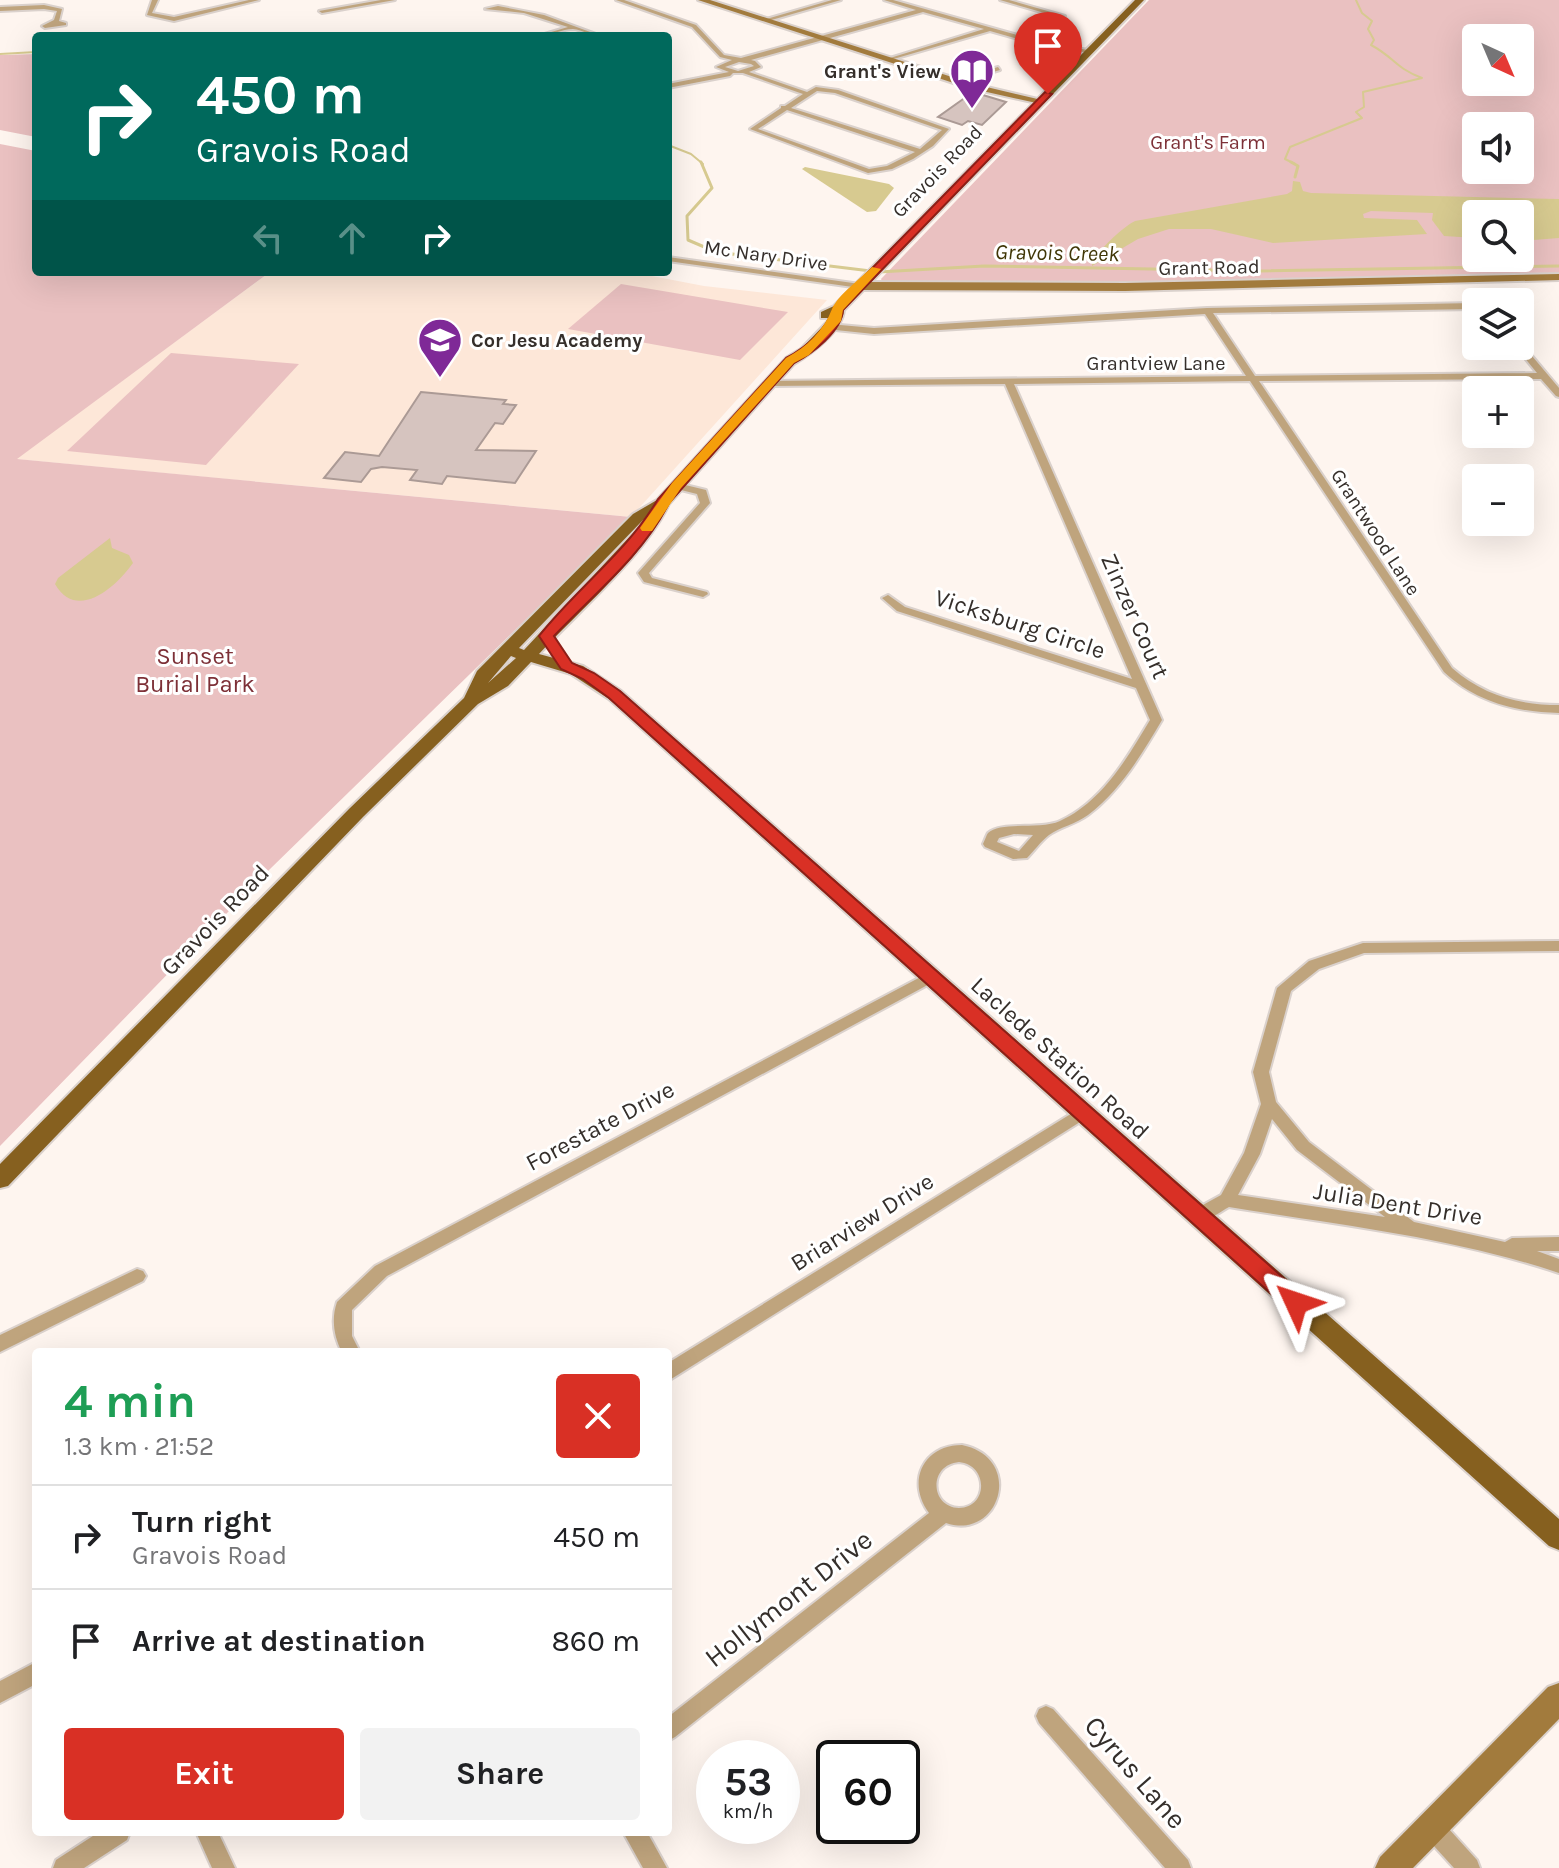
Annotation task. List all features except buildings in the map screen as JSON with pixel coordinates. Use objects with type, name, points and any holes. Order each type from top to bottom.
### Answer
[{"type":"main road","name":"Gravois Road","points":[[790,361],[791,350],[822,317],[838,309],[1140,0]]},
{"type":"main road","name":"Gravois Road","points":[[0,1179],[328,840],[472,700],[502,682],[547,636],[641,536],[663,502],[769,383],[837,319],[838,309]]},
{"type":"main road","name":"Gravois Road","points":[[472,700],[483,675],[507,650],[638,517],[663,502]]},
{"type":"main road","points":[[547,636],[566,666]]},
{"type":"main road","name":"Laclede Station Road","points":[[507,650],[566,666],[589,676],[615,695],[1559,1537]]},
{"type":"street","points":[[155,0],[149,14],[174,19],[256,0]]},
{"type":"street","points":[[322,11],[392,0]]},
{"type":"street","points":[[619,0],[699,29],[720,66],[807,92],[836,91],[946,129],[936,141],[886,170],[868,171],[753,129],[807,92]]},
{"type":"street","points":[[702,0],[956,81],[1041,101]]},
{"type":"street","points":[[766,20],[838,0]]},
{"type":"street","points":[[887,0],[1046,45],[1091,51]]},
{"type":"street","points":[[1003,0],[1062,16]]},
{"type":"street","points":[[0,9],[44,7],[70,6],[60,10],[44,7]]},
{"type":"street","points":[[56,22],[60,10]]},
{"type":"street","points":[[509,10],[586,32]]},
{"type":"street","points":[[672,84],[720,66],[924,10]]},
{"type":"street","points":[[557,32],[573,28]]},
{"type":"street","points":[[892,59],[991,29]]},
{"type":"street","points":[[740,72],[827,39]]},
{"type":"street","points":[[741,60],[807,92]]},
{"type":"street","points":[[956,81],[998,69]]},
{"type":"street","points":[[783,107],[918,151]]},
{"type":"street","name":"Mc Nary Drive","points":[[672,259],[864,282]]},
{"type":"street","name":"Grant Road","points":[[864,282],[1125,287],[1559,277]]},
{"type":"street","points":[[829,327],[874,331],[1207,311],[1462,306]]},
{"type":"street","name":"Grantwood Lane","points":[[1207,311],[1448,670],[1460,682],[1503,702],[1537,710],[1559,709]]},
{"type":"street","points":[[1530,360],[1559,394]]},
{"type":"street","name":"Grantview Lane","points":[[769,383],[1543,376]]},
{"type":"street","name":"Zinzer Court","points":[[1009,383],[1156,720],[1136,754],[1086,809],[1045,831]]},
{"type":"street","points":[[677,486],[702,492],[705,503],[643,573],[648,580],[703,594]]},
{"type":"street","name":"Vicksburg Circle","points":[[888,598],[901,609],[1142,686]]},
{"type":"street","points":[[1410,1227],[1303,1146],[1269,1104],[1261,1072],[1284,988],[1314,965],[1363,948],[1559,946]]},
{"type":"street","name":"Forestate Drive","points":[[349,1348],[343,1337],[343,1307],[381,1271],[930,977]]},
{"type":"street","points":[[1198,1216],[1227,1200],[1252,1154],[1269,1104]]},
{"type":"street","name":"Briarview Drive","points":[[672,1370],[1082,1113]]},
{"type":"street","name":"Julia Dent Drive","points":[[1227,1200],[1410,1227],[1503,1245],[1559,1266]]},
{"type":"street","points":[[1503,1245],[1559,1244]]},
{"type":"street","points":[[0,1344],[137,1276]]},
{"type":"street","name":"Hollymont Drive","points":[[672,1727],[945,1512]]},
{"type":"street","points":[[0,1693],[32,1674]]},
{"type":"street","points":[[1391,1868],[1559,1698]]},
{"type":"street","name":"Cyrus Lane","points":[[1046,1716],[1180,1868]]},
{"type":"street","points":[[1431,1826],[1469,1868]]},
{"type":"street","points":[[64,1868],[113,1836]]},
{"type":"street","points":[[209,1836],[224,1868]]},
{"type":"street","points":[[636,1836],[656,1868]]},
{"type":"shaded area","points":[[805,167],[889,184],[894,188],[876,211],[867,212],[802,169]]},
{"type":"shaded area","points":[[1293,181],[1300,182],[1303,191],[1311,193],[1559,199],[1559,238],[1534,240],[1534,200],[1462,200],[1462,237],[1444,236],[1432,220],[1433,213],[1371,211],[1363,214],[1364,218],[1417,220],[1427,234],[1273,243],[1211,229],[1169,229],[1138,239],[1092,266],[1109,241],[1135,221],[1292,191]]},
{"type":"shaded area","name":"Cor Jesu Academy","points":[[265,276],[652,276],[704,286],[827,300],[631,517],[16,459]]},
{"type":"shaded area","points":[[110,538],[112,548],[129,555],[133,563],[126,572],[96,597],[74,600],[64,595],[55,584],[58,578]]},
{"type":"green space","name":"Grant's Farm","points":[[1149,0],[1559,0],[1559,275],[994,286],[883,283],[881,279]]},
{"type":"green space","points":[[32,54],[32,136],[0,130],[0,55]]},
{"type":"green space","name":"Sunset Burial Park","points":[[0,144],[32,150],[32,276],[265,276],[17,459],[631,517],[270,869],[0,1146]]},
{"type":"green space","points":[[621,284],[788,312],[740,360],[568,329]]},
{"type":"green space","points":[[171,353],[299,364],[206,465],[67,451]]},
{"type":"waterway","points":[[1291,162],[1285,159],[1290,147],[1362,118],[1356,112],[1364,107],[1363,92],[1422,78],[1371,45],[1374,40],[1368,29],[1372,21],[1362,13],[1356,0]]},
{"type":"waterway","name":"Gravois Creek","points":[[0,54],[32,52]]},
{"type":"waterway","name":"Gravois Creek","points":[[672,147],[691,154],[701,163]]},
{"type":"waterway","points":[[1291,162],[1295,164]]},
{"type":"waterway","points":[[1291,162],[1298,166],[1295,177]]},
{"type":"waterway","name":"Gravois Creek","points":[[701,163],[712,188],[687,216],[688,240],[716,252],[879,272],[984,266],[1260,271],[1559,266]]},
{"type":"slow traffic","points":[[647,528],[677,486],[790,361],[805,352],[837,319],[838,309],[876,269]]},
{"type":"place","name":"Grant's View","points":[[972,110]]},
{"type":"place","name":"Cor Jesu Academy","points":[[440,379]]},
{"type":"route","points":[[1048,94],[838,309],[837,319],[805,352],[790,361],[663,502],[654,520],[623,556],[547,636],[566,666],[589,676],[615,695],[1296,1303]]}]
